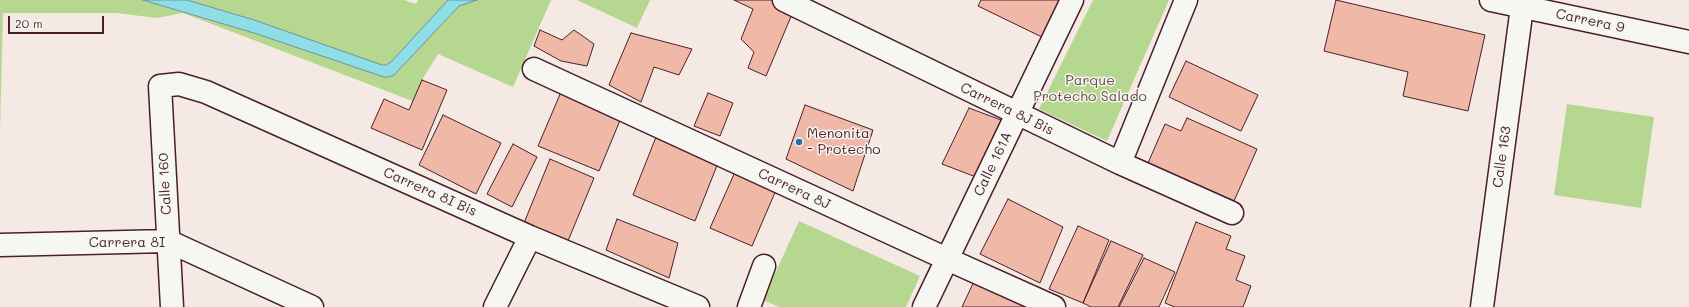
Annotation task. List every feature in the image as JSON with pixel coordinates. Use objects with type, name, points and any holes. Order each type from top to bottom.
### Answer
[{"type":"street","name":"Carrera 8J Bis","points":[[784,0],[1120,164],[1232,213]]},
{"type":"street","name":"Calle 161A","points":[[924,307],[1072,0]]},
{"type":"street","points":[[1120,164],[1186,0]]},
{"type":"street","name":"Carrera 9","points":[[1491,0],[1689,42]]},
{"type":"street","name":"Calle 163","points":[[1482,307],[1522,7]]},
{"type":"street","name":"Carrera 8J","points":[[534,69],[1054,307]]},
{"type":"street","name":"Carrera 8I Bis","points":[[160,86],[179,84],[206,92],[530,237],[698,307]]},
{"type":"street","name":"Calle 160","points":[[160,86],[172,307]]},
{"type":"street","points":[[495,307],[530,237]]},
{"type":"street","name":"Carrera 8I","points":[[0,246],[168,241],[312,307]]},
{"type":"street","points":[[749,307],[764,266]]},
{"type":"green space","points":[[0,0],[404,0],[416,4],[418,0],[551,0],[513,87],[438,54],[422,80],[415,102],[183,13],[157,18],[116,13],[3,13],[0,132]]},
{"type":"green space","points":[[577,0],[650,0],[637,28]]},
{"type":"green space","name":"Parque Protecho Salado","points":[[1093,0],[1169,0],[1107,141],[1039,109]]},
{"type":"green space","points":[[1567,104],[1654,117],[1641,208],[1554,195]]},
{"type":"green space","points":[[799,221],[920,276],[906,307],[779,307],[763,300]]},
{"type":"water","points":[[143,0],[187,0],[254,20],[382,65],[386,65],[392,61],[448,0],[477,0],[459,6],[394,75],[384,77],[254,33]]},
{"type":"building","points":[[734,0],[777,0],[795,7],[766,76],[748,68],[754,52],[741,39],[753,9]]},
{"type":"building","points":[[981,0],[1063,0],[1048,40],[978,6]]},
{"type":"building","points":[[1336,0],[1485,35],[1468,111],[1403,96],[1408,72],[1324,51]]},
{"type":"building","points":[[540,30],[562,40],[574,30],[594,44],[587,66],[561,61],[534,46]]},
{"type":"building","points":[[631,33],[692,49],[679,75],[654,67],[641,102],[609,85]]},
{"type":"building","points":[[1186,61],[1258,95],[1241,131],[1169,97]]},
{"type":"building","points":[[422,80],[447,90],[422,150],[371,128],[384,99],[409,110]]},
{"type":"building","points":[[561,92],[621,118],[599,171],[538,146]]},
{"type":"building","points":[[708,93],[733,103],[720,136],[694,126]]},
{"type":"building","points":[[805,105],[873,130],[853,191],[786,159]]},
{"type":"building","points":[[969,108],[1001,120],[976,177],[942,164]]},
{"type":"building","points":[[443,115],[501,143],[476,194],[419,165]]},
{"type":"building","points":[[1187,118],[1257,149],[1234,201],[1148,163],[1165,124],[1181,131]]},
{"type":"building","points":[[656,137],[718,163],[695,221],[633,195]]},
{"type":"building","points":[[513,144],[537,157],[512,207],[487,194]]},
{"type":"building","points":[[550,159],[594,178],[568,241],[524,223]]},
{"type":"building","points":[[735,172],[776,190],[752,246],[710,228]]},
{"type":"building","points":[[1008,199],[1063,227],[1040,283],[980,254]]},
{"type":"building","points":[[617,219],[678,243],[669,278],[606,250]]},
{"type":"building","points":[[1196,222],[1231,236],[1226,249],[1245,256],[1236,280],[1251,286],[1243,307],[1175,307],[1165,303]]},
{"type":"building","points":[[1078,226],[1109,240],[1083,303],[1049,289]]},
{"type":"building","points":[[1111,241],[1143,255],[1118,307],[1091,307],[1083,303]]},
{"type":"building","points":[[1144,258],[1175,272],[1159,307],[1119,307]]},
{"type":"building","points":[[976,277],[1037,307],[962,307]]},
{"type":"place","name":"Menonita - Protecho","points":[[799,142]]}]
